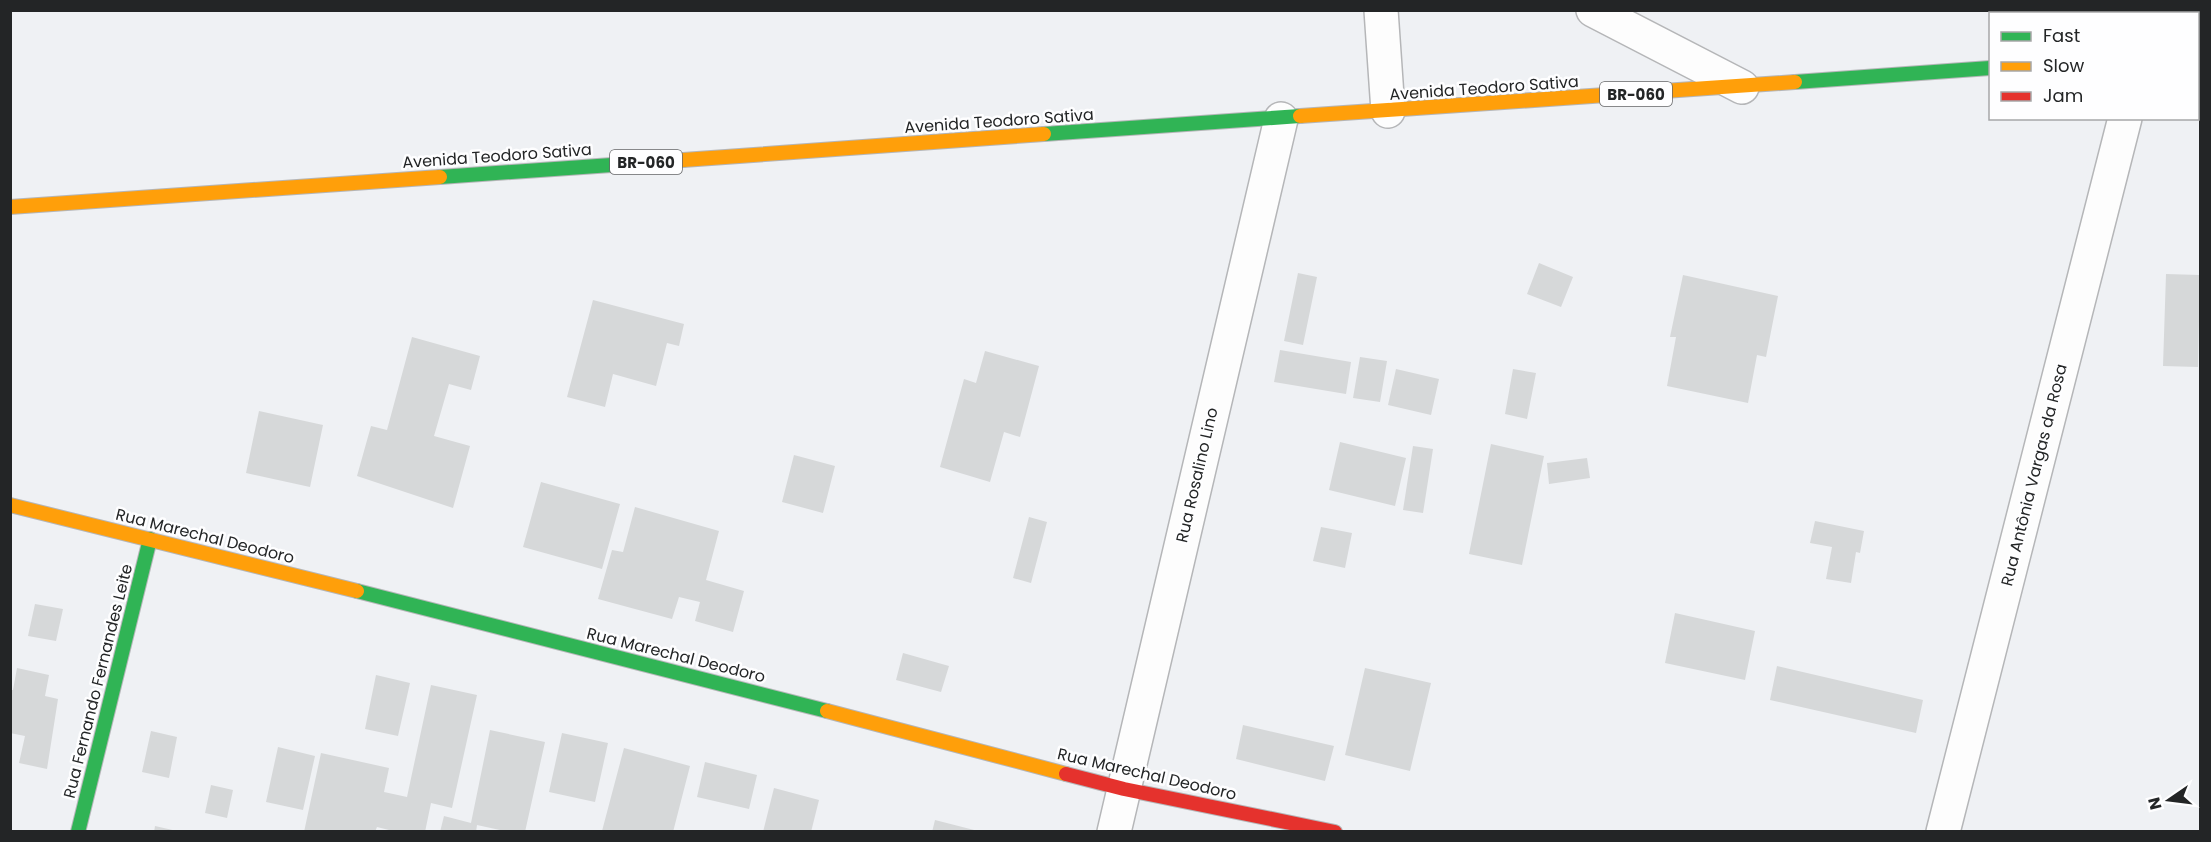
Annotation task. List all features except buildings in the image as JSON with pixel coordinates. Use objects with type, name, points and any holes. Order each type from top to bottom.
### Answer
[{"type":"main road","name":"Avenida Teodoro Sativa","points":[[10,207],[1989,68]]},
{"type":"main road","name":"Rua Marechal Deodoro","points":[[10,505],[724,684],[1124,789],[1335,831]]},
{"type":"main road","name":"Rua Fernando Fernandes Leite","points":[[78,831],[150,539]]},
{"type":"street","points":[[1380,10],[1388,111]]},
{"type":"street","points":[[1593,10],[1742,87]]},
{"type":"street","name":"Rua Rosalino Lino","points":[[1114,831],[1281,119]]},
{"type":"street","name":"Rua Antônia Vargas da Rosa","points":[[1942,831],[2124,120]]},
{"type":"traffic: fast","points":[[1795,82],[1989,68]]},
{"type":"traffic: fast","points":[[1044,134],[1300,116]]},
{"type":"traffic: fast","points":[[440,177],[683,160]]},
{"type":"traffic: fast","points":[[78,832],[150,539]]},
{"type":"traffic: fast","points":[[357,591],[827,711]]},
{"type":"traffic: slow","points":[[1300,116],[1795,82]]},
{"type":"traffic: slow","points":[[683,160],[1044,134]]},
{"type":"traffic: slow","points":[[10,207],[440,177]]},
{"type":"traffic: slow","points":[[10,505],[357,591]]},
{"type":"traffic: slow","points":[[827,711],[1066,774]]},
{"type":"traffic: jam","points":[[1066,774],[1124,789],[1335,832]]}]
